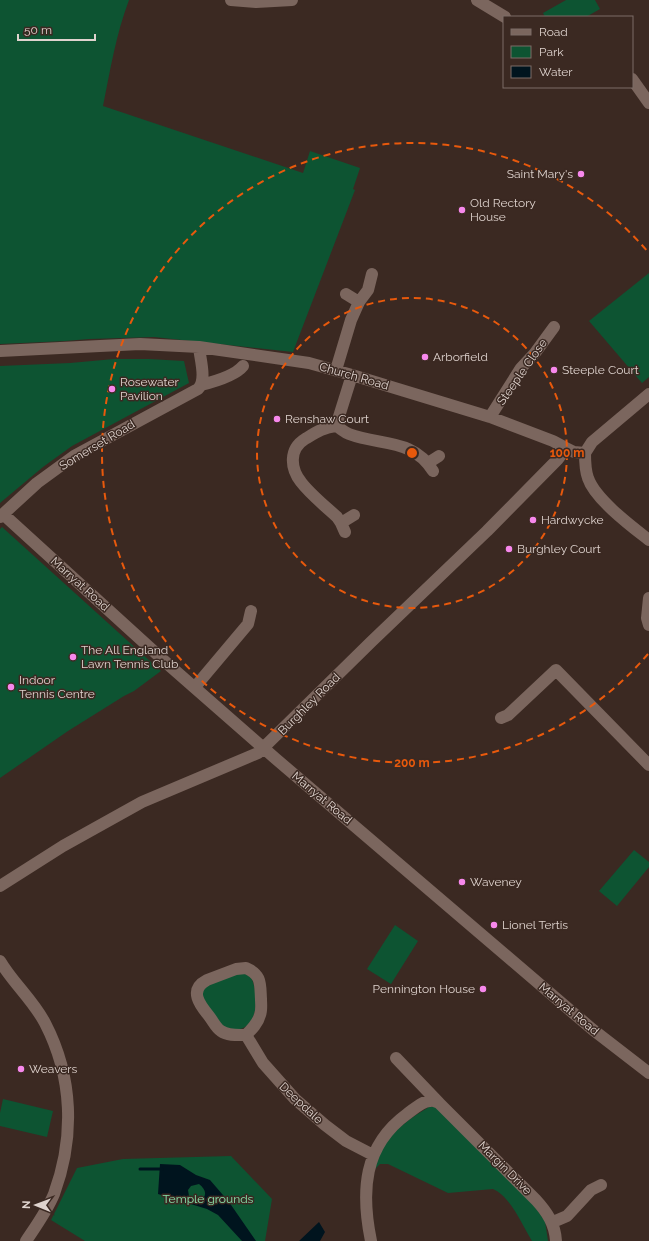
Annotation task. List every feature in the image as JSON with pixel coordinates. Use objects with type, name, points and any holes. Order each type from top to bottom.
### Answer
[{"type":"street","points":[[230,0],[256,2],[292,0]]},
{"type":"street","points":[[477,0],[503,16]]},
{"type":"street","points":[[633,80],[649,103]]},
{"type":"street","points":[[336,370],[352,320],[359,302],[368,290],[372,274]]},
{"type":"street","points":[[346,294],[359,302]]},
{"type":"street","name":"Steeple Close","points":[[490,417],[521,368],[535,353],[554,327]]},
{"type":"street","name":"Church Road","points":[[0,351],[140,344],[199,347],[309,363],[490,417],[553,441],[574,452],[585,453]]},
{"type":"street","points":[[199,347],[203,379],[202,385]]},
{"type":"street","name":"Somerset Road","points":[[2,516],[37,483],[74,456],[136,421],[193,392],[202,385],[211,383],[232,374],[240,370],[243,366]]},
{"type":"street","points":[[336,426],[352,375]]},
{"type":"street","points":[[649,394],[592,442],[585,453],[586,472],[594,490],[615,512],[649,540]]},
{"type":"street","points":[[354,515],[343,527],[301,483],[295,470],[293,457],[295,448],[302,440],[315,432],[328,427],[336,426],[348,434],[392,443],[414,453],[431,467],[439,456]]},
{"type":"street","name":"Burghley Road","points":[[0,886],[63,846],[142,802],[255,755],[264,748],[370,642],[487,531],[558,459],[566,448]]},
{"type":"street","name":"Marryat Road","points":[[2,516],[264,748],[592,1029],[649,1073]]},
{"type":"street","points":[[649,598],[647,618],[649,625]]},
{"type":"street","points":[[195,687],[248,624],[251,610]]},
{"type":"street","points":[[501,718],[508,715],[560,666],[649,765]]},
{"type":"street","points":[[0,961],[24,991],[44,1022],[58,1054],[68,1096],[69,1112],[67,1139],[54,1195],[26,1241]]},
{"type":"street","points":[[246,968],[257,976],[260,983],[261,1013],[257,1023],[246,1035],[226,1034],[220,1031],[198,1002],[198,988],[202,982],[228,972],[246,968]]},
{"type":"street","name":"Deepdale","points":[[246,1035],[262,1063],[295,1099],[324,1125],[346,1141],[373,1155]]},
{"type":"street","name":"Margin Drive","points":[[396,1058],[546,1210],[553,1222],[556,1241]]},
{"type":"street","points":[[371,1241],[366,1198],[367,1178],[373,1155],[384,1135],[402,1118],[423,1103],[430,1100],[439,1103]]},
{"type":"street","points":[[553,1222],[567,1216],[591,1190],[601,1185]]},
{"type":"green space","points":[[0,0],[129,0],[117,39],[103,106],[303,173],[310,151],[360,168],[353,189],[355,190],[293,352],[154,337],[0,344]]},
{"type":"green space","points":[[566,0],[595,0],[600,9],[588,16],[544,16],[543,13]]},
{"type":"green space","points":[[649,273],[649,377],[642,383],[589,321]]},
{"type":"green space","points":[[114,359],[184,361],[189,383],[72,446],[43,467],[0,503],[0,366],[70,363]]},
{"type":"green space","name":"The All England Lawn Tennis Club","points":[[2,527],[161,671],[134,691],[68,731],[0,778],[0,529]]},
{"type":"green space","points":[[634,850],[649,862],[649,867],[617,906],[599,891]]},
{"type":"green space","points":[[395,925],[418,941],[391,984],[367,969]]},
{"type":"green space","points":[[243,973],[251,977],[253,983],[256,999],[254,1014],[247,1026],[240,1029],[222,1027],[201,1000],[202,993],[207,984],[225,977]]},
{"type":"green space","points":[[3,1099],[53,1111],[47,1137],[0,1126],[0,1113]]},
{"type":"green space","points":[[429,1107],[437,1107],[533,1204],[545,1221],[548,1241],[532,1241],[511,1205],[505,1198],[493,1189],[448,1193],[388,1164],[380,1164],[373,1171],[383,1148],[392,1135]]},
{"type":"green space","name":"Temple grounds","points":[[231,1156],[272,1199],[265,1241],[85,1241],[51,1220],[77,1168],[123,1159]]},
{"type":"water","points":[[160,1164],[180,1165],[196,1175],[210,1180],[229,1202],[256,1241],[242,1241],[218,1215],[207,1209],[158,1194]],"holes":[[[199,1184],[204,1189],[205,1195],[203,1199],[193,1201],[189,1196],[188,1190],[191,1186]]]},
{"type":"water","points":[[319,1222],[325,1232],[320,1241],[299,1241]]},
{"type":"waterway","points":[[140,1169],[162,1169]]},
{"type":"place","name":"Saint Mary's","points":[[581,174]]},
{"type":"place","name":"Old Rectory House","points":[[462,210]]},
{"type":"place","name":"Arborfield","points":[[425,357]]},
{"type":"place","name":"Steeple Court","points":[[554,370]]},
{"type":"place","name":"Rosewater Pavilion","points":[[112,389]]},
{"type":"place","name":"Renshaw Court","points":[[277,419]]},
{"type":"place","name":"Hardwycke","points":[[533,520]]},
{"type":"place","name":"Burghley Court","points":[[509,549]]},
{"type":"place","name":"The All England Lawn Tennis Club","points":[[73,657]]},
{"type":"place","name":"Indoor Tennis Centre","points":[[11,687]]},
{"type":"place","name":"Waveney","points":[[462,882]]},
{"type":"place","name":"Lionel Tertis","points":[[494,925]]},
{"type":"place","name":"Pennington House","points":[[483,989]]},
{"type":"place","name":"Weavers","points":[[21,1069]]}]
